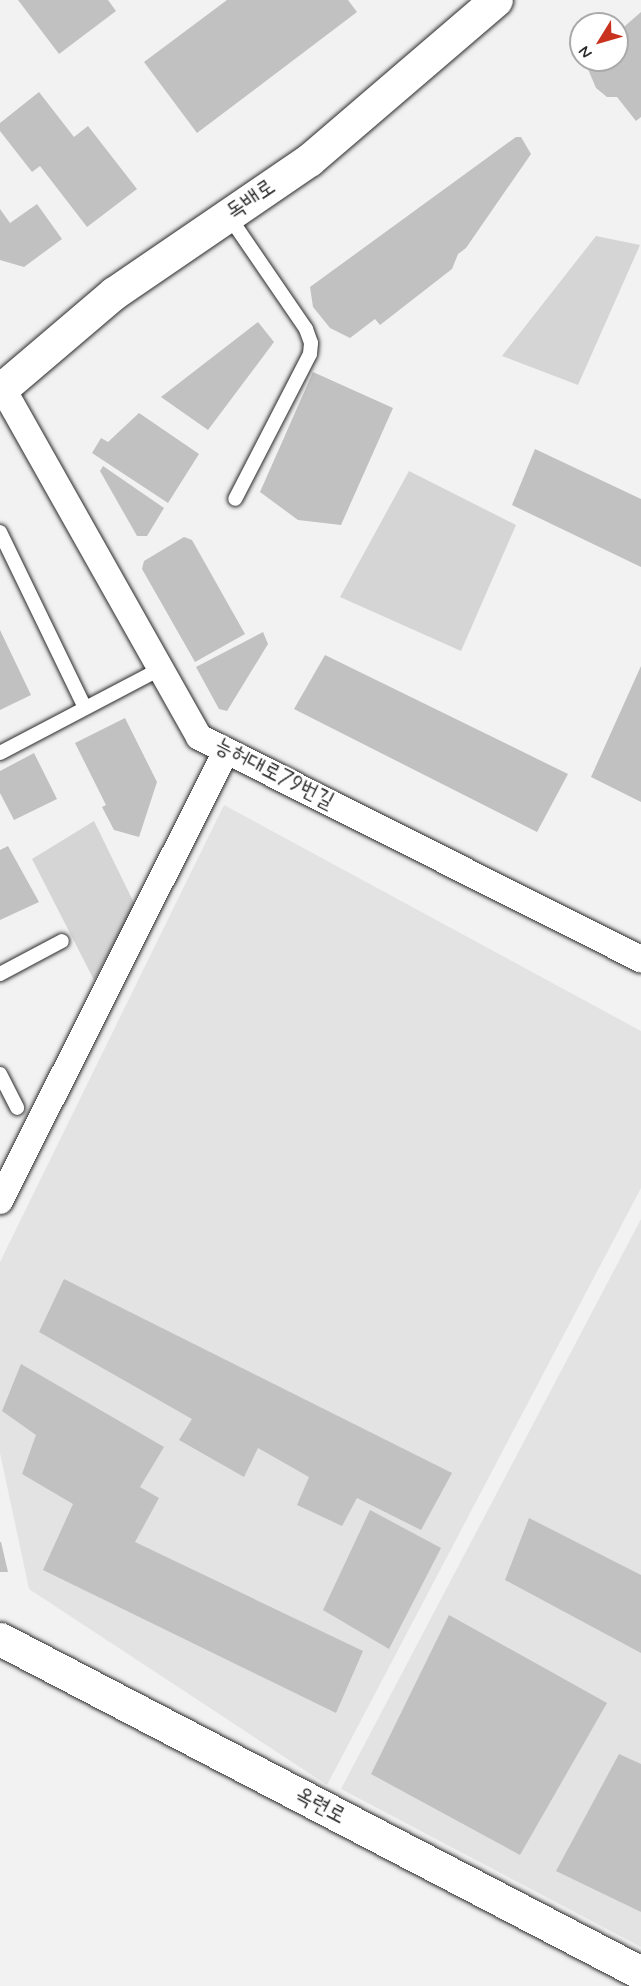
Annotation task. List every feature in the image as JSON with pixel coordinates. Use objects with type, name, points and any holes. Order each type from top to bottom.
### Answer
[{"type":"street","name":"독배로","points":[[1,388],[114,293],[309,160],[496,0]]},
{"type":"street","name":"능허대로79번길","points":[[1,388],[199,737],[641,959]]},
{"type":"street","points":[[0,1201],[226,751]]},
{"type":"street","name":"옥련로","points":[[0,1639],[641,1973]]},
{"type":"lane","points":[[228,215],[306,329],[311,343],[310,354],[235,499]]},
{"type":"lane","points":[[0,532],[85,708]]},
{"type":"lane","points":[[0,753],[160,669]]},
{"type":"lane","points":[[0,974],[62,941]]},
{"type":"lane","points":[[0,1074],[17,1108]]},
{"type":"shaded area","points":[[596,236],[640,245],[578,385],[502,356]]},
{"type":"shaded area","points":[[409,471],[516,525],[461,651],[340,597]]},
{"type":"shaded area","points":[[224,805],[641,1031],[641,1188],[327,1785],[29,1589],[0,1453],[0,1262]]},
{"type":"shaded area","points":[[94,821],[135,905],[94,980],[32,859]]},
{"type":"shaded area","points":[[641,1219],[641,1947],[341,1789]]},
{"type":"building","points":[[18,0],[108,0],[116,11],[59,54]]},
{"type":"building","points":[[227,0],[348,0],[357,12],[197,133],[144,62]]},
{"type":"building","points":[[641,12],[641,117],[636,121],[617,97],[607,97],[596,88],[589,72],[629,72],[629,22]]},
{"type":"building","points":[[39,92],[74,137],[88,126],[137,189],[87,227],[40,166],[32,172],[0,131],[0,123]]},
{"type":"building","points":[[516,137],[521,137],[531,154],[466,248],[458,254],[452,269],[380,325],[375,319],[350,338],[330,328],[313,307],[310,287]]},
{"type":"building","points":[[37,204],[62,239],[24,267],[0,260],[0,209],[10,223]]},
{"type":"building","points":[[258,322],[274,342],[208,430],[161,397]]},
{"type":"building","points":[[313,372],[393,408],[341,525],[298,520],[260,492]]},
{"type":"building","points":[[139,413],[199,454],[168,503],[92,453],[101,438],[108,442]]},
{"type":"building","points":[[535,449],[641,499],[641,567],[512,505]]},
{"type":"building","points":[[103,466],[164,508],[147,536],[137,536],[100,471]]},
{"type":"building","points":[[184,537],[192,540],[245,634],[195,662],[142,569],[144,561]]},
{"type":"building","points":[[0,630],[31,695],[0,710]]},
{"type":"building","points":[[263,632],[268,644],[227,711],[219,709],[196,667]]},
{"type":"building","points":[[325,655],[568,774],[537,832],[294,709]]},
{"type":"building","points":[[641,666],[641,802],[591,777]]},
{"type":"building","points":[[125,718],[157,782],[139,837],[114,830],[102,807],[106,805],[75,743]]},
{"type":"building","points":[[34,753],[57,799],[14,820],[0,793],[0,771]]},
{"type":"building","points":[[8,846],[39,902],[0,920],[0,850]]},
{"type":"building","points":[[64,1279],[452,1473],[421,1530],[357,1498],[342,1526],[297,1505],[309,1477],[258,1448],[244,1477],[179,1440],[192,1419],[39,1332]]},
{"type":"building","points":[[21,1364],[164,1447],[140,1487],[159,1498],[135,1542],[363,1651],[336,1713],[43,1570],[73,1504],[22,1474],[36,1435],[2,1411]]},
{"type":"building","points":[[370,1510],[441,1548],[389,1649],[323,1610]]},
{"type":"building","points":[[529,1518],[641,1575],[641,1653],[505,1580]]},
{"type":"building","points":[[1,1542],[8,1572],[0,1572]]},
{"type":"building","points":[[449,1615],[607,1703],[520,1855],[371,1774]]},
{"type":"building","points":[[619,1754],[641,1764],[641,1912],[556,1871]]}]
